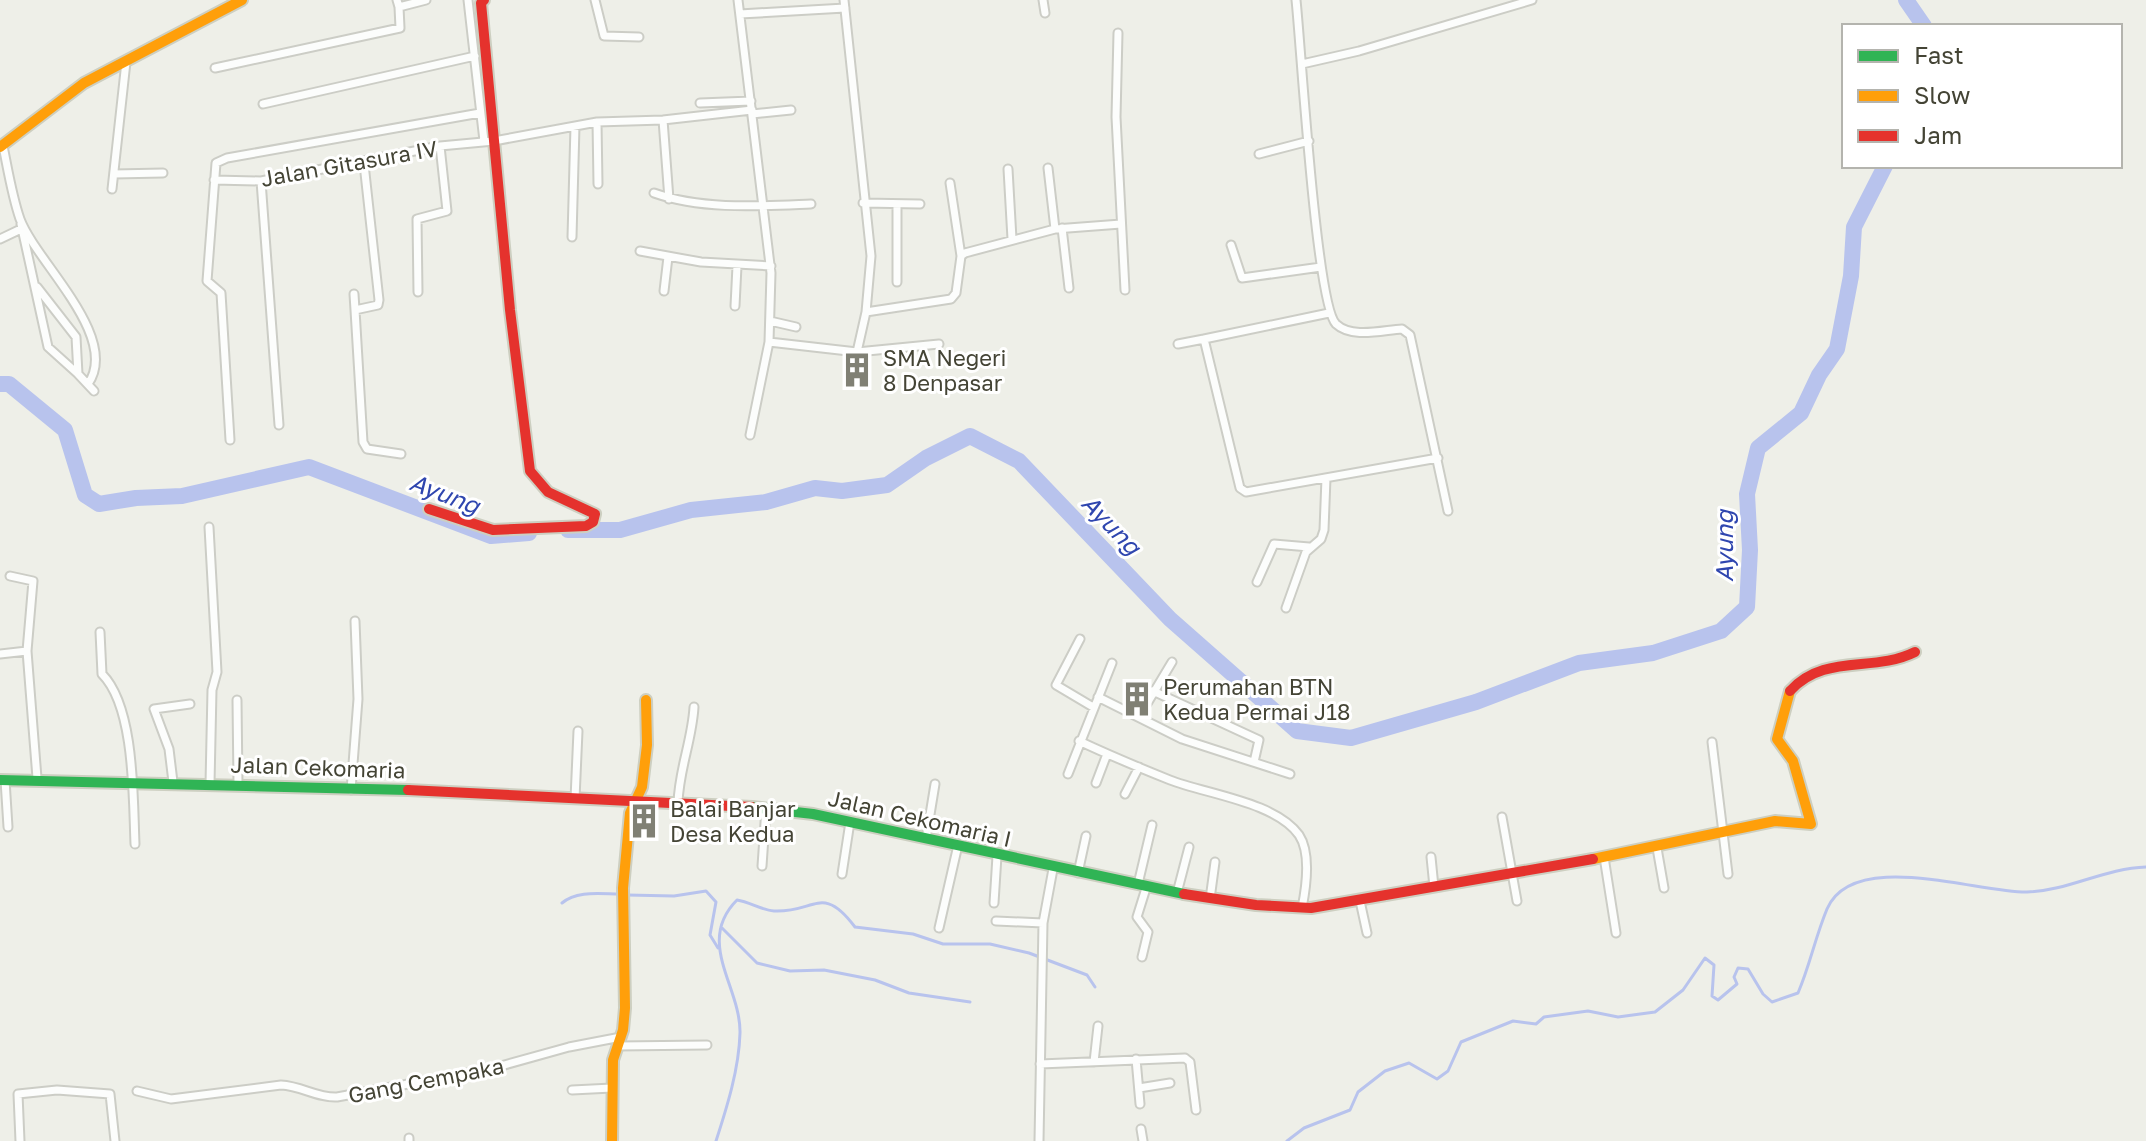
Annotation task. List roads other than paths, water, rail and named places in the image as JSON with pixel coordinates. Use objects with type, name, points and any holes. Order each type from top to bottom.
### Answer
[{"type":"street","points":[[20,218],[33,245],[89,328],[95,367],[91,388],[49,349],[1,146],[71,91],[242,0]]},
{"type":"street","points":[[215,68],[400,28],[398,3],[426,0]]},
{"type":"street","points":[[468,0],[480,113],[489,141]]},
{"type":"street","points":[[429,509],[493,530],[586,526],[593,522],[595,514],[587,507],[548,492],[530,471],[489,141],[481,3],[484,0]]},
{"type":"street","points":[[595,0],[604,36],[639,37]]},
{"type":"street","points":[[738,0],[771,266],[769,342],[750,435]]},
{"type":"street","points":[[1043,0],[1045,13]]},
{"type":"street","points":[[1296,0],[1321,267],[1329,313],[1339,326],[1352,332],[1402,329],[1410,335],[1448,511]]},
{"type":"street","points":[[1302,64],[1359,51],[1532,0]]},
{"type":"street","points":[[740,14],[844,4],[871,256],[866,312],[854,378]]},
{"type":"street","points":[[1118,33],[1116,117],[1125,290]]},
{"type":"street","points":[[263,104],[475,56]]},
{"type":"street","points":[[112,189],[126,62]]},
{"type":"street","points":[[700,103],[791,110]]},
{"type":"street","name":"Jalan Gitasura IV","points":[[214,180],[261,181],[364,164],[440,146],[489,141],[597,122],[663,120],[752,108]]},
{"type":"street","points":[[230,440],[221,293],[207,281],[216,163],[227,158],[480,113]]},
{"type":"street","points":[[663,120],[669,199]]},
{"type":"street","points":[[597,122],[598,184]]},
{"type":"street","points":[[572,237],[575,126]]},
{"type":"street","points":[[1259,154],[1309,141]]},
{"type":"street","points":[[418,292],[417,219],[447,211],[440,146]]},
{"type":"street","points":[[355,310],[378,305],[379,300],[364,164]]},
{"type":"street","points":[[1048,168],[1069,288]]},
{"type":"street","points":[[1008,169],[1012,239]]},
{"type":"street","points":[[114,174],[163,173]]},
{"type":"street","points":[[261,181],[279,425]]},
{"type":"street","points":[[866,312],[951,299],[956,293],[961,256],[950,183]]},
{"type":"street","points":[[654,193],[669,199],[764,206],[811,204]]},
{"type":"street","points":[[863,203],[920,204]]},
{"type":"street","points":[[897,205],[897,282]]},
{"type":"street","points":[[961,256],[1012,239],[1058,229],[1121,224]]},
{"type":"street","points":[[0,239],[21,229]]},
{"type":"street","points":[[1231,245],[1243,278],[1321,267]]},
{"type":"street","points":[[640,251],[737,266],[771,266]]},
{"type":"street","points":[[664,291],[668,257]]},
{"type":"street","points":[[735,306],[737,266]]},
{"type":"street","points":[[35,285],[76,337],[78,374]]},
{"type":"street","points":[[354,294],[364,446],[401,454]]},
{"type":"street","points":[[1178,344],[1329,313]]},
{"type":"street","points":[[770,321],[796,327]]},
{"type":"street","points":[[1204,339],[1240,488],[1246,492],[1438,458]]},
{"type":"street","points":[[769,342],[857,352],[939,344]]},
{"type":"street","points":[[1286,608],[1309,547],[1321,539],[1324,530],[1326,478]]},
{"type":"street","points":[[209,527],[217,672],[212,690],[210,784]]},
{"type":"street","points":[[1257,582],[1274,544],[1309,547]]},
{"type":"street","points":[[10,576],[32,579],[27,651],[37,778]]},
{"type":"street","points":[[351,790],[358,699],[355,621]]},
{"type":"street","points":[[100,632],[101,671],[114,687],[133,782],[135,844]]},
{"type":"street","points":[[1080,639],[1056,685],[1093,707]]},
{"type":"street","points":[[0,654],[27,651]]},
{"type":"street","name":"Jalan Cekomaria I","points":[[635,803],[766,808],[850,822],[1053,869],[1177,893],[1302,908],[1360,901],[1657,848],[1775,821],[1811,824],[1793,761],[1777,739],[1790,690],[1812,674],[1843,662],[1902,661],[1915,652]]},
{"type":"street","points":[[1139,717],[1172,662]]},
{"type":"street","points":[[1068,774],[1112,663]]},
{"type":"street","points":[[1153,691],[1259,740],[1254,762]]},
{"type":"street","points":[[1098,697],[1182,739],[1290,774]]},
{"type":"street","points":[[237,700],[238,784]]},
{"type":"street","points":[[612,1141],[613,1060],[625,1008],[623,892],[630,813],[642,787],[647,745],[646,700]]},
{"type":"street","points":[[173,782],[169,749],[154,709],[190,704]]},
{"type":"street","points":[[678,803],[679,776],[689,749],[694,707]]},
{"type":"street","points":[[575,799],[578,731]]},
{"type":"street","points":[[1079,741],[1139,767],[1254,806],[1298,833],[1305,862],[1302,908]]},
{"type":"street","points":[[1712,742],[1728,874]]},
{"type":"street","points":[[1096,783],[1107,754]]},
{"type":"street","points":[[1125,794],[1139,767]]},
{"type":"street","name":"Jalan Cekomaria","points":[[2,780],[37,778],[462,791],[635,803]]},
{"type":"street","points":[[2,780],[8,827]]},
{"type":"street","points":[[926,839],[935,784]]},
{"type":"street","points":[[762,866],[766,808]]},
{"type":"street","points":[[1502,817],[1517,901]]},
{"type":"street","points":[[842,874],[850,822]]},
{"type":"street","points":[[1142,957],[1148,932],[1137,917],[1152,825]]},
{"type":"street","points":[[1078,873],[1086,836]]},
{"type":"street","points":[[939,928],[958,845]]},
{"type":"street","points":[[1177,893],[1189,847]]},
{"type":"street","points":[[1657,848],[1664,888]]},
{"type":"street","points":[[994,903],[997,856]]},
{"type":"street","points":[[1431,857],[1434,887]]},
{"type":"street","points":[[1604,857],[1616,933]]},
{"type":"street","points":[[1210,899],[1215,862]]},
{"type":"street","points":[[1039,1141],[1040,969],[1043,923],[1053,869]]},
{"type":"street","points":[[1360,901],[1367,933]]},
{"type":"street","points":[[996,921],[1043,923]]},
{"type":"street","points":[[1094,1062],[1098,1026]]},
{"type":"street","name":"Gang Cempaka","points":[[137,1091],[171,1099],[296,1085],[322,1098],[337,1097],[490,1069],[569,1047],[619,1042],[707,1045]]},
{"type":"street","points":[[1040,1064],[1136,1059],[1189,1060],[1196,1110]]},
{"type":"street","points":[[1136,1059],[1140,1104]]},
{"type":"street","points":[[1139,1088],[1170,1083]]},
{"type":"street","points":[[572,1090],[612,1088]]},
{"type":"street","points":[[20,1141],[18,1094],[57,1090],[110,1094],[115,1141]]},
{"type":"street","points":[[1141,1129],[1143,1141]]},
{"type":"waterway","name":"Ayung","points":[[1906,0],[1923,24]]},
{"type":"waterway","name":"Ayung","points":[[568,530],[620,530],[691,510],[766,502],[815,488],[842,491],[887,485],[926,458],[970,436],[1019,461],[1170,619],[1297,731],[1351,738],[1476,702],[1579,663],[1653,653],[1721,631],[1747,607],[1750,550],[1747,494],[1758,448],[1801,413],[1819,375],[1837,349],[1851,276],[1854,227],[1884,168]]},
{"type":"waterway","name":"Ayung","points":[[0,384],[9,384],[65,430],[85,495],[99,504],[136,498],[182,496],[309,467],[491,536],[529,533]]},
{"type":"waterway","points":[[1287,1141],[1304,1128],[1350,1110],[1358,1092],[1385,1071],[1409,1063],[1437,1079],[1448,1071],[1461,1042],[1513,1021],[1536,1024],[1544,1017],[1588,1011],[1618,1017],[1655,1012],[1683,990],[1705,958],[1714,965],[1712,996],[1718,1000],[1737,984],[1734,977],[1738,968],[1748,969],[1763,994],[1772,1002],[1798,993],[1827,909],[1841,891],[1862,881],[1889,877],[1918,878],[2027,892],[2146,867]]},
{"type":"waterway","points":[[627,895],[674,896],[706,891],[716,902],[710,935],[718,948]]},
{"type":"waterway","points":[[562,903],[582,894],[620,894]]},
{"type":"waterway","points":[[716,1141],[732,1088],[739,1047],[738,1016],[720,948],[720,932],[725,916],[737,900],[774,911],[826,903],[844,914],[855,927],[913,934],[943,944],[990,944],[1029,953],[1087,975],[1095,987]]},
{"type":"waterway","points":[[721,927],[757,963],[790,971],[824,970],[875,980],[909,993],[970,1002]]},
{"type":"place","name":"SMA Negeri 8 Denpasar","points":[[857,370]]},
{"type":"place","name":"Perumahan BTN Kedua Permai J18","points":[[1137,699]]},
{"type":"place","name":"Balai Banjar Desa Kedua","points":[[644,821]]}]
